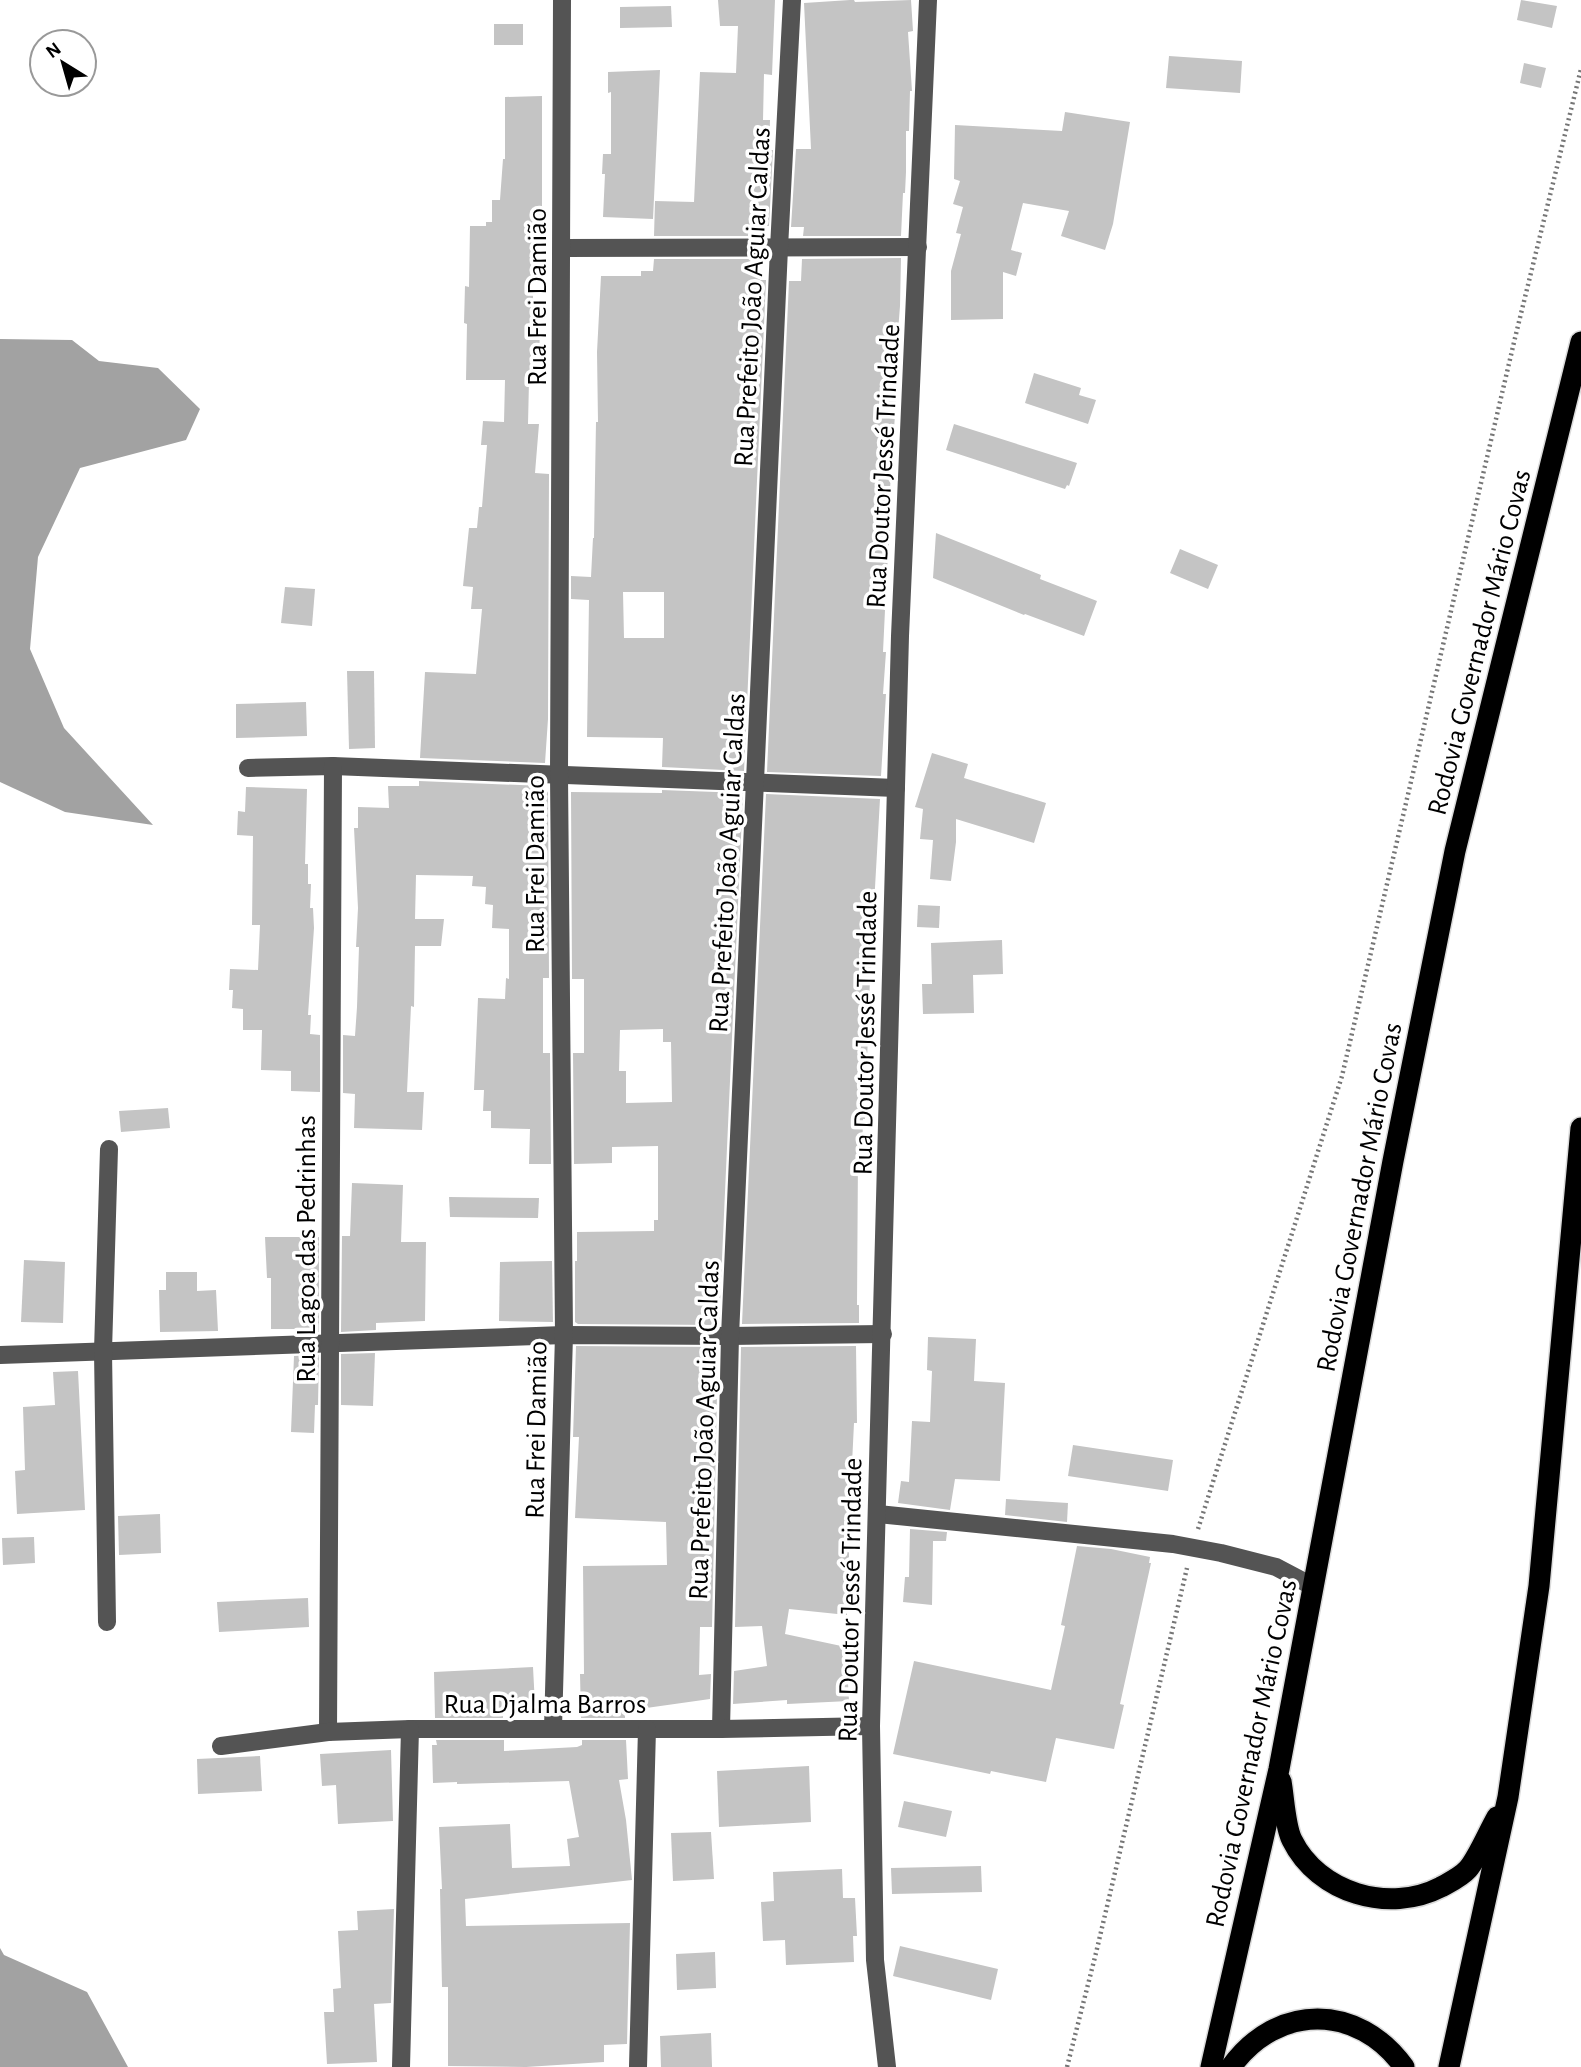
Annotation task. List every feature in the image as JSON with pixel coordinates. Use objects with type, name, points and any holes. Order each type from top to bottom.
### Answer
[{"type":"highway","name":"Rodovia Governador Mário Covas","points":[[1211,2067],[1279,1769],[1393,1161],[1455,851],[1581,342]]},
{"type":"highway","points":[[1450,2067],[1508,1797],[1539,1586],[1581,1128]]},
{"type":"highway","points":[[1279,1769],[1290,1838],[1301,1855],[1315,1870],[1332,1882],[1350,1892],[1370,1897],[1412,1897],[1451,1882],[1468,1869],[1508,1797]]},
{"type":"highway","points":[[1231,2067],[1243,2050],[1257,2038],[1283,2025],[1311,2019],[1330,2020],[1366,2031],[1394,2053],[1404,2067]]},
{"type":"street","name":"Rua Frei Damião","points":[[553,1728],[564,1335],[559,775],[562,0]]},
{"type":"street","name":"Rua Prefeito João Aguiar Caldas","points":[[721,1729],[730,1336],[792,0]]},
{"type":"street","name":"Rua Doutor Jessé Trindade","points":[[887,2067],[875,1960],[871,1726],[900,636],[928,0]]},
{"type":"street","points":[[563,247],[918,247]]},
{"type":"street","points":[[248,768],[333,766],[896,788]]},
{"type":"street","name":"Rua Lagoa das Pedrinhas","points":[[328,1732],[333,766]]},
{"type":"street","points":[[107,1622],[103,1351],[109,1149]]},
{"type":"street","points":[[0,1355],[564,1335],[883,1334]]},
{"type":"street","points":[[877,1514],[1192,1548],[1276,1567],[1312,1586]]},
{"type":"street","name":"Rua Djalma Barros","points":[[221,1745],[328,1732],[410,1729],[871,1726]]},
{"type":"street","points":[[401,2067],[410,1729]]},
{"type":"street","points":[[638,2067],[647,1729]]},
{"type":"path","points":[[1067,2067],[1192,1548],[1342,1076],[1581,69]]},
{"type":"shaded area","points":[[0,339],[72,340],[99,361],[158,368],[200,409],[186,440],[80,468],[38,557],[30,649],[64,728],[153,825],[65,812],[0,782]]},
{"type":"shaded area","points":[[0,1948],[4,1955],[87,1992],[128,2067],[0,2067]]},
{"type":"building","points":[[718,0],[775,0],[772,75],[764,74],[763,120],[770,120],[769,150],[773,150],[769,226],[763,226],[762,236],[654,236],[655,201],[694,202],[700,72],[736,73],[738,26],[720,26]]},
{"type":"building","points":[[911,0],[913,31],[908,32],[912,91],[909,131],[906,131],[901,236],[803,236],[804,227],[791,227],[796,149],[811,149],[804,3]]},
{"type":"building","points":[[1521,0],[1557,6],[1552,28],[1517,20]]},
{"type":"building","points":[[671,6],[672,27],[620,28],[620,7]]},
{"type":"building","points":[[494,24],[523,24],[523,45],[494,45]]},
{"type":"building","points":[[1169,56],[1242,61],[1240,93],[1166,88]]},
{"type":"building","points":[[1524,63],[1546,68],[1541,88],[1520,83]]},
{"type":"building","points":[[660,70],[653,219],[603,217],[603,154],[611,154],[611,92],[608,93],[608,72]]},
{"type":"building","points":[[542,96],[542,215],[537,279],[533,279],[533,331],[540,331],[538,381],[529,381],[528,424],[539,424],[535,473],[549,474],[548,719],[545,763],[420,758],[425,672],[476,674],[482,609],[471,609],[473,587],[463,586],[469,528],[477,528],[479,507],[482,507],[487,445],[481,445],[483,421],[504,422],[505,380],[466,380],[467,324],[464,323],[465,286],[469,287],[470,226],[486,226],[486,222],[492,222],[492,200],[500,200],[505,159],[505,97]]},
{"type":"building","points":[[1065,112],[1130,122],[1113,224],[1105,250],[1061,236],[1069,211],[1023,203],[1011,250],[1022,253],[1016,276],[1003,272],[1003,319],[951,320],[951,271],[961,234],[956,233],[963,207],[953,204],[960,181],[954,179],[955,125],[1062,131]]},
{"type":"building","points":[[901,258],[895,370],[898,370],[889,504],[892,504],[884,610],[883,652],[886,652],[883,694],[886,694],[881,776],[767,772],[789,281],[801,281],[802,259]]},
{"type":"building","points":[[654,259],[761,259],[760,280],[766,280],[744,771],[662,767],[663,738],[587,737],[589,600],[571,599],[571,576],[591,577],[601,276],[641,276],[641,271],[653,271]],"holes":[[[623,592],[664,592],[664,638],[624,638]]]},
{"type":"building","points":[[1034,373],[1081,388],[1079,395],[1096,400],[1088,424],[1025,403]]},
{"type":"building","points":[[954,424],[1077,463],[1069,486],[1065,489],[946,450]]},
{"type":"building","points":[[936,533],[1041,575],[1040,579],[1097,601],[1084,636],[933,578]]},
{"type":"building","points":[[1180,549],[1218,565],[1208,589],[1170,573]]},
{"type":"building","points":[[285,587],[315,589],[312,626],[281,623]]},
{"type":"building","points":[[347,671],[374,671],[375,748],[349,749]]},
{"type":"building","points":[[306,702],[307,736],[236,738],[236,704]]},
{"type":"building","points":[[932,753],[968,764],[964,778],[1046,803],[1034,843],[956,819],[951,881],[930,879],[933,840],[920,839],[923,809],[915,807]]},
{"type":"building","points":[[419,781],[543,786],[548,792],[549,978],[543,978],[543,1053],[550,1053],[551,1164],[529,1164],[530,1129],[491,1128],[491,1111],[483,1111],[484,1090],[474,1090],[478,998],[505,999],[506,978],[509,979],[509,929],[492,928],[493,905],[485,904],[486,887],[472,886],[473,876],[416,875],[415,919],[444,919],[441,946],[415,946],[414,1007],[411,1006],[407,1092],[424,1092],[422,1130],[354,1128],[355,1094],[343,1093],[343,1035],[355,1036],[357,1007],[359,947],[356,947],[358,908],[354,828],[358,828],[358,807],[389,808],[388,786],[419,786]]},
{"type":"building","points":[[246,787],[307,789],[305,864],[308,864],[308,884],[311,884],[310,908],[313,908],[314,928],[308,1015],[311,1015],[310,1034],[320,1035],[320,1092],[291,1091],[291,1071],[261,1070],[262,1030],[243,1030],[243,1009],[232,1008],[230,969],[258,970],[260,925],[252,925],[253,836],[237,835],[238,811],[245,812]]},
{"type":"building","points":[[662,790],[743,793],[719,1325],[578,1324],[575,1322],[577,1232],[654,1231],[654,1220],[658,1220],[658,1146],[612,1147],[612,1163],[574,1164],[573,1053],[584,1053],[584,979],[572,979],[571,792],[662,793]],"holes":[[[663,1029],[663,1042],[671,1042],[672,1102],[626,1103],[626,1071],[619,1071],[620,1030]]]},
{"type":"building","points":[[766,794],[880,799],[873,923],[875,960],[872,960],[870,978],[862,1155],[858,1155],[859,1323],[742,1324]]},
{"type":"building","points":[[918,905],[940,906],[939,928],[917,927]]},
{"type":"building","points":[[1002,940],[1003,974],[973,975],[974,1013],[923,1014],[922,984],[932,984],[931,943]]},
{"type":"building","points":[[168,1108],[170,1128],[121,1132],[119,1111]]},
{"type":"building","points":[[352,1183],[403,1185],[401,1242],[426,1242],[425,1321],[376,1323],[376,1330],[341,1332],[342,1236],[350,1236]]},
{"type":"building","points":[[449,1197],[539,1198],[538,1218],[450,1217]]},
{"type":"building","points":[[265,1237],[319,1237],[319,1332],[295,1333],[295,1329],[271,1329],[271,1278],[267,1278]]},
{"type":"building","points":[[24,1260],[65,1262],[63,1323],[21,1322]]},
{"type":"building","points":[[552,1261],[553,1322],[499,1321],[500,1262]]},
{"type":"building","points":[[166,1272],[197,1272],[197,1291],[216,1290],[218,1331],[160,1332],[159,1290],[166,1290]]},
{"type":"building","points":[[928,1337],[976,1339],[974,1381],[1005,1383],[1000,1481],[955,1479],[950,1510],[898,1503],[901,1481],[909,1482],[912,1421],[930,1422],[932,1371],[927,1370]]},
{"type":"building","points":[[576,1346],[718,1347],[712,1627],[700,1627],[699,1675],[711,1674],[710,1699],[625,1711],[625,1718],[581,1718],[580,1674],[584,1674],[583,1566],[667,1565],[666,1522],[575,1518],[579,1437],[573,1437]]},
{"type":"building","points":[[856,1346],[857,1423],[854,1423],[852,1464],[849,1464],[847,1615],[789,1609],[785,1634],[846,1647],[849,1701],[787,1704],[787,1700],[733,1704],[734,1671],[767,1666],[762,1626],[735,1627],[741,1347]]},
{"type":"building","points":[[375,1353],[373,1406],[341,1405],[341,1354]]},
{"type":"building","points":[[319,1355],[318,1405],[315,1405],[314,1433],[291,1432],[294,1356]]},
{"type":"building","points":[[78,1371],[85,1510],[17,1514],[15,1471],[25,1470],[23,1407],[55,1405],[53,1372]]},
{"type":"building","points":[[1073,1445],[1173,1460],[1168,1491],[1068,1476]]},
{"type":"building","points":[[1006,1499],[1068,1503],[1067,1522],[1005,1515]]},
{"type":"building","points":[[160,1514],[161,1553],[119,1555],[118,1516]]},
{"type":"building","points":[[910,1529],[947,1532],[946,1541],[933,1541],[932,1605],[903,1602],[905,1577],[909,1577]]},
{"type":"building","points":[[34,1537],[35,1563],[3,1565],[2,1538]]},
{"type":"building","points":[[1077,1546],[1150,1557],[1151,1563],[1120,1704],[1124,1705],[1114,1749],[1056,1738],[1046,1782],[991,1771],[990,1774],[893,1754],[914,1661],[1051,1690],[1065,1626],[1061,1625]]},
{"type":"building","points":[[308,1598],[309,1627],[219,1632],[217,1602]]},
{"type":"building","points":[[533,1667],[535,1705],[502,1706],[503,1718],[435,1718],[434,1672]]},
{"type":"building","points":[[436,1740],[504,1740],[504,1751],[577,1747],[582,1745],[582,1740],[626,1740],[628,1779],[619,1780],[632,1880],[465,1899],[466,1926],[630,1923],[627,2044],[604,2045],[604,2062],[526,2067],[448,2066],[448,1987],[442,1987],[439,1827],[510,1824],[512,1868],[570,1866],[567,1839],[579,1837],[569,1781],[433,1783],[432,1745],[437,1745]]},
{"type":"building","points":[[391,1750],[393,1821],[338,1824],[336,1785],[322,1786],[320,1754]]},
{"type":"building","points":[[260,1756],[262,1791],[198,1794],[197,1759]]},
{"type":"building","points":[[809,1766],[811,1822],[719,1827],[717,1771]]},
{"type":"building","points":[[904,1801],[952,1811],[946,1837],[898,1827]]},
{"type":"building","points":[[711,1832],[714,1879],[673,1881],[671,1833]]},
{"type":"building","points":[[981,1866],[982,1892],[892,1894],[891,1868]]},
{"type":"building","points":[[842,1869],[843,1898],[855,1898],[857,1936],[853,1936],[854,1962],[786,1965],[785,1940],[763,1941],[761,1902],[774,1901],[773,1872]]},
{"type":"building","points":[[394,1909],[391,2003],[374,2004],[377,2062],[327,2064],[324,2012],[334,2012],[333,1989],[341,1988],[338,1931],[358,1930],[357,1911]]},
{"type":"building","points":[[900,1946],[998,1969],[991,2000],[893,1976]]},
{"type":"building","points":[[715,1952],[716,1988],[677,1990],[676,1954]]},
{"type":"building","points":[[711,2033],[712,2067],[661,2067],[660,2036]]}]
